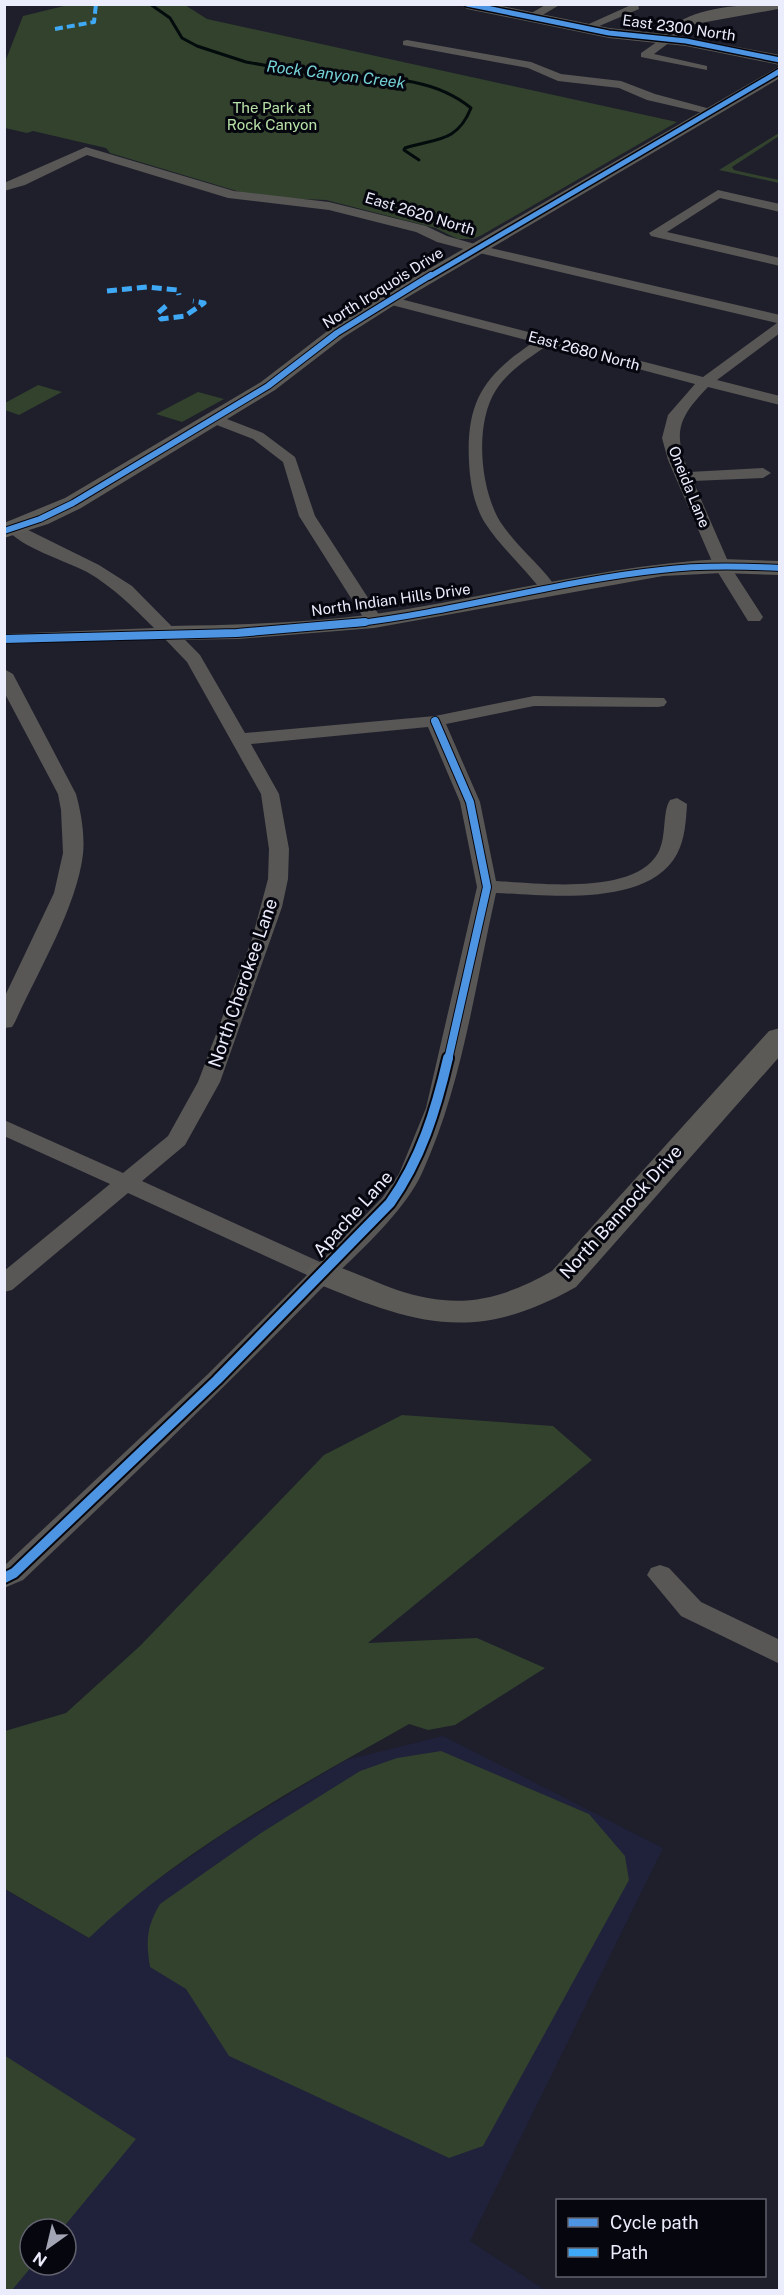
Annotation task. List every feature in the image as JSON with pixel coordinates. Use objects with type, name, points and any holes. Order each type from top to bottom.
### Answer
[{"type":"street","name":"East 2300 North","points":[[467,4],[586,28],[668,39],[780,60]]},
{"type":"street","points":[[532,17],[556,4]]},
{"type":"street","points":[[703,68],[645,55],[668,39],[678,27],[690,20],[778,4]]},
{"type":"street","points":[[586,28],[635,7]]},
{"type":"street","points":[[407,43],[531,65],[558,77],[576,80],[604,78],[712,111]]},
{"type":"street","name":"North Iroquois Drive","points":[[9,530],[73,503],[268,386],[337,333],[389,300],[780,71]]},
{"type":"street","name":"East 2620 North","points":[[4,187],[86,152],[233,195],[330,206],[421,229],[442,239],[476,248],[780,319]]},
{"type":"street","points":[[780,208],[718,194],[656,233],[780,262]]},
{"type":"street","name":"East 2680 North","points":[[389,300],[780,401]]},
{"type":"street","name":"Oneida Lane","points":[[754,617],[722,566],[689,492],[686,477],[672,449],[671,428],[684,403],[705,382],[780,326]]},
{"type":"street","points":[[545,340],[512,362],[492,384],[478,412],[474,436],[480,491],[489,516],[503,536],[550,590]]},
{"type":"street","points":[[214,419],[258,436],[290,460],[307,516],[374,621]]},
{"type":"street","points":[[686,477],[763,473]]},
{"type":"street","name":"North Cherokee Lane","points":[[4,1284],[126,1181],[150,1165],[177,1140],[209,1082],[273,907],[279,860],[276,820],[270,794],[241,739],[194,660],[126,590],[93,569],[9,530]]},
{"type":"street","name":"North Indian Hills Drive","points":[[4,639],[239,632],[374,621],[644,572],[722,566],[780,568]]},
{"type":"street","points":[[4,674],[67,794],[74,831],[70,872],[64,893],[10,997],[4,1022]]},
{"type":"street","points":[[241,739],[435,721],[534,701],[658,702]]},
{"type":"street","name":"Apache Lane","points":[[4,1578],[14,1573],[217,1380],[390,1203],[410,1175],[437,1108],[487,887],[470,802],[435,721]]},
{"type":"street","points":[[487,887],[589,888],[632,881],[655,869],[663,861],[676,828],[677,804]]},
{"type":"street","name":"North Bannock Drive","points":[[4,1126],[383,1298],[436,1312],[478,1312],[527,1301],[564,1279],[780,1037]]},
{"type":"street","points":[[660,1575],[691,1609],[780,1653]]},
{"type":"shaded area","points":[[443,1736],[663,1848],[470,2241],[545,2290],[5,2290],[4,1889],[89,1938],[128,1900],[226,1832],[346,1760]]},
{"type":"green space","name":"The Park at Rock Canyon","points":[[72,4],[185,5],[207,19],[677,122],[482,235],[473,239],[458,239],[435,228],[326,200],[257,197],[110,153],[106,148],[33,131],[27,133],[5,128],[5,62],[23,16]]},
{"type":"green space","points":[[779,133],[779,136],[732,167],[734,170],[779,180],[779,183],[719,170]]},
{"type":"green space","points":[[38,385],[62,392],[19,415],[5,410],[5,403]]},
{"type":"green space","points":[[198,392],[224,399],[182,422],[156,414]]},
{"type":"green space","points":[[402,1415],[553,1426],[592,1460],[368,1643],[477,1638],[545,1668],[455,1725],[428,1730],[409,1724],[283,1796],[201,1848],[162,1876],[89,1938],[5,1889],[5,1731],[66,1713],[140,1646],[324,1455]]},
{"type":"green space","points":[[441,1751],[589,1814],[625,1856],[629,1880],[483,2146],[449,2158],[229,2056],[186,1989],[150,1967],[148,1950],[150,1927],[160,1904],[261,1833],[360,1771],[397,1758]]},
{"type":"green space","points":[[4,2055],[136,2139],[72,2217],[18,2217],[18,2277],[23,2277],[12,2290],[4,2290]]},
{"type":"waterway","name":"Rock Canyon Creek","points":[[150,4],[170,18],[182,38],[197,46],[246,62],[315,74]]},
{"type":"waterway","name":"Rock Canyon Creek","points":[[342,76],[393,79],[426,85],[457,98],[471,108],[459,128],[452,133],[436,140],[405,148],[404,150],[419,160]]},
{"type":"marked path","points":[[55,29],[94,22],[96,4]]},
{"type":"marked path","points":[[107,291],[147,287],[178,290],[179,295]]},
{"type":"marked path","points":[[166,306],[158,313],[161,319],[185,316],[196,311],[204,303],[193,301]]},
{"type":"cycle path","points":[[467,4],[609,33],[686,41],[780,60]]},
{"type":"cycle path","points":[[4,531],[40,519],[73,503],[268,386],[337,333],[389,300],[780,71]]},
{"type":"cycle path","points":[[4,639],[237,633],[330,626],[410,616],[577,583],[661,570],[712,567],[780,568]]},
{"type":"cycle path","points":[[4,1578],[14,1573],[217,1380],[359,1237],[390,1203],[410,1175],[437,1108],[487,887],[470,802],[435,721]]}]
